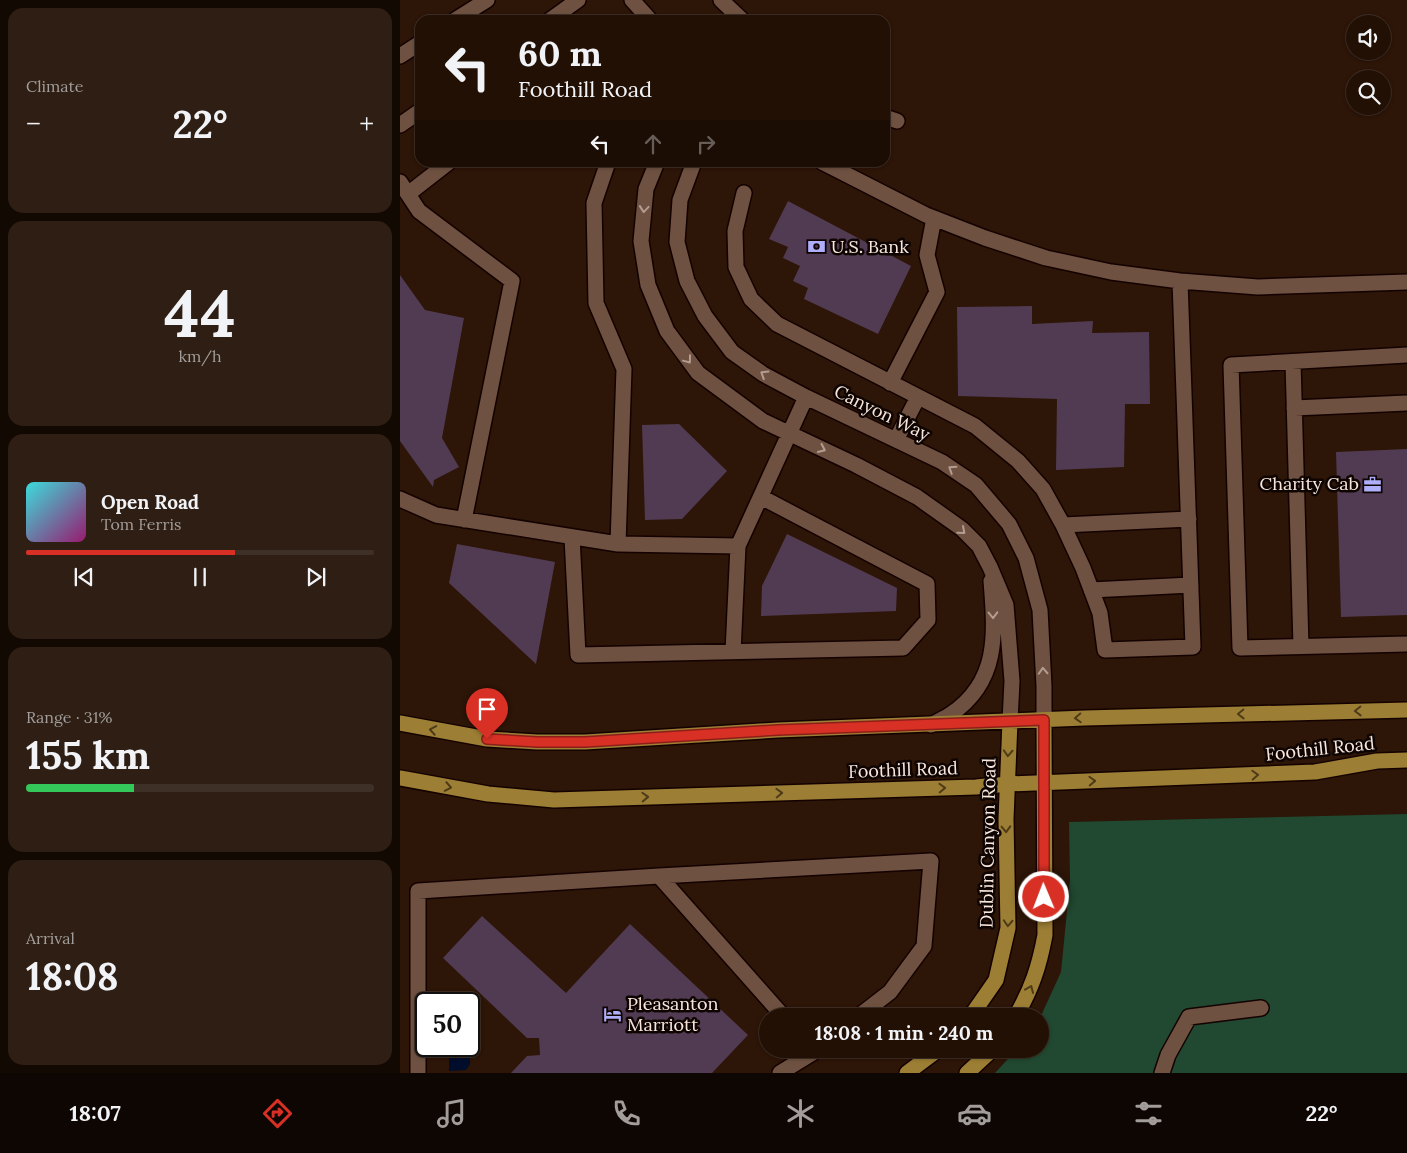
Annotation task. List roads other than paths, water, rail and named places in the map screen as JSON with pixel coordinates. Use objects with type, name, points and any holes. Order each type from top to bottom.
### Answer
[{"type":"main road","name":"Foothill Road","points":[[400,723],[487,739],[585,742],[778,730],[1010,721],[1407,710]]},
{"type":"main road","points":[[1020,1008],[1030,991],[1040,961],[1045,935],[1044,720]]},
{"type":"main road","name":"Dublin Canyon Road","points":[[977,1008],[996,980],[1008,928],[1006,818],[1010,721]]},
{"type":"main road","name":"Foothill Road","points":[[400,778],[488,794],[554,800],[967,787],[1315,772],[1377,761],[1407,760]]},
{"type":"main road","points":[[907,1073],[927,1058]]},
{"type":"main road","points":[[967,1073],[983,1058]]},
{"type":"street","points":[[464,15],[487,0]]},
{"type":"street","points":[[557,15],[578,0]]},
{"type":"street","points":[[721,0],[737,15]]},
{"type":"street","points":[[633,2],[640,15]]},
{"type":"street","points":[[633,2],[645,15]]},
{"type":"street","points":[[400,56],[415,46]]},
{"type":"street","points":[[400,125],[415,114]]},
{"type":"street","points":[[440,167],[404,188],[419,211],[512,281],[464,520]]},
{"type":"street","points":[[606,167],[594,203],[596,303],[624,369],[618,544]]},
{"type":"street","points":[[655,167],[646,189],[642,241],[648,285],[667,331],[698,372],[763,421],[856,465],[917,497],[962,529],[979,546],[1006,605],[1012,681],[1010,721]]},
{"type":"street","name":"Canyon Way","points":[[692,167],[680,200],[677,242],[686,281],[705,316],[732,352],[763,374],[806,397],[942,462],[976,485],[1009,524],[1026,558],[1040,610],[1044,720]]},
{"type":"street","points":[[832,167],[934,218],[985,238],[1046,258],[1110,272],[1180,281],[1258,287],[1407,282]]},
{"type":"street","points":[[744,193],[735,231],[736,267],[751,298],[777,324],[975,426],[1018,461],[1044,489],[1063,525],[1100,613],[1105,650],[1193,647],[1180,281]]},
{"type":"street","points":[[890,383],[937,292],[927,255],[934,218]]},
{"type":"street","points":[[1407,355],[1231,365],[1240,648],[1407,644]]},
{"type":"street","points":[[1293,362],[1301,646]]},
{"type":"street","points":[[732,652],[738,546],[806,397]]},
{"type":"street","points":[[896,440],[918,397]]},
{"type":"street","points":[[1294,408],[1407,404]]},
{"type":"street","points":[[572,537],[578,655],[903,648],[928,620],[926,584],[760,497]]},
{"type":"street","points":[[400,499],[436,515],[618,544],[738,546]]},
{"type":"street","points":[[1063,525],[1189,519]]},
{"type":"street","points":[[931,725],[952,714],[972,694],[987,674],[992,654],[994,616],[990,567]]},
{"type":"street","points":[[1091,590],[1191,586]]},
{"type":"street","points":[[418,1073],[418,891],[931,861],[924,946],[890,992],[869,1008]]},
{"type":"street","points":[[659,876],[776,1008]]},
{"type":"street","points":[[1162,1073],[1168,1055],[1189,1017],[1261,1008]]},
{"type":"street","points":[[781,1073],[803,1058]]},
{"type":"water","points":[[449,1057],[470,1057],[470,1064],[466,1070],[449,1071]]},
{"type":"place","name":"U.S. Bank","points":[[817,247]]},
{"type":"place","name":"Charity Cab","points":[[1373,484]]},
{"type":"place","name":"Pleasanton Marriott","points":[[613,1014]]}]
